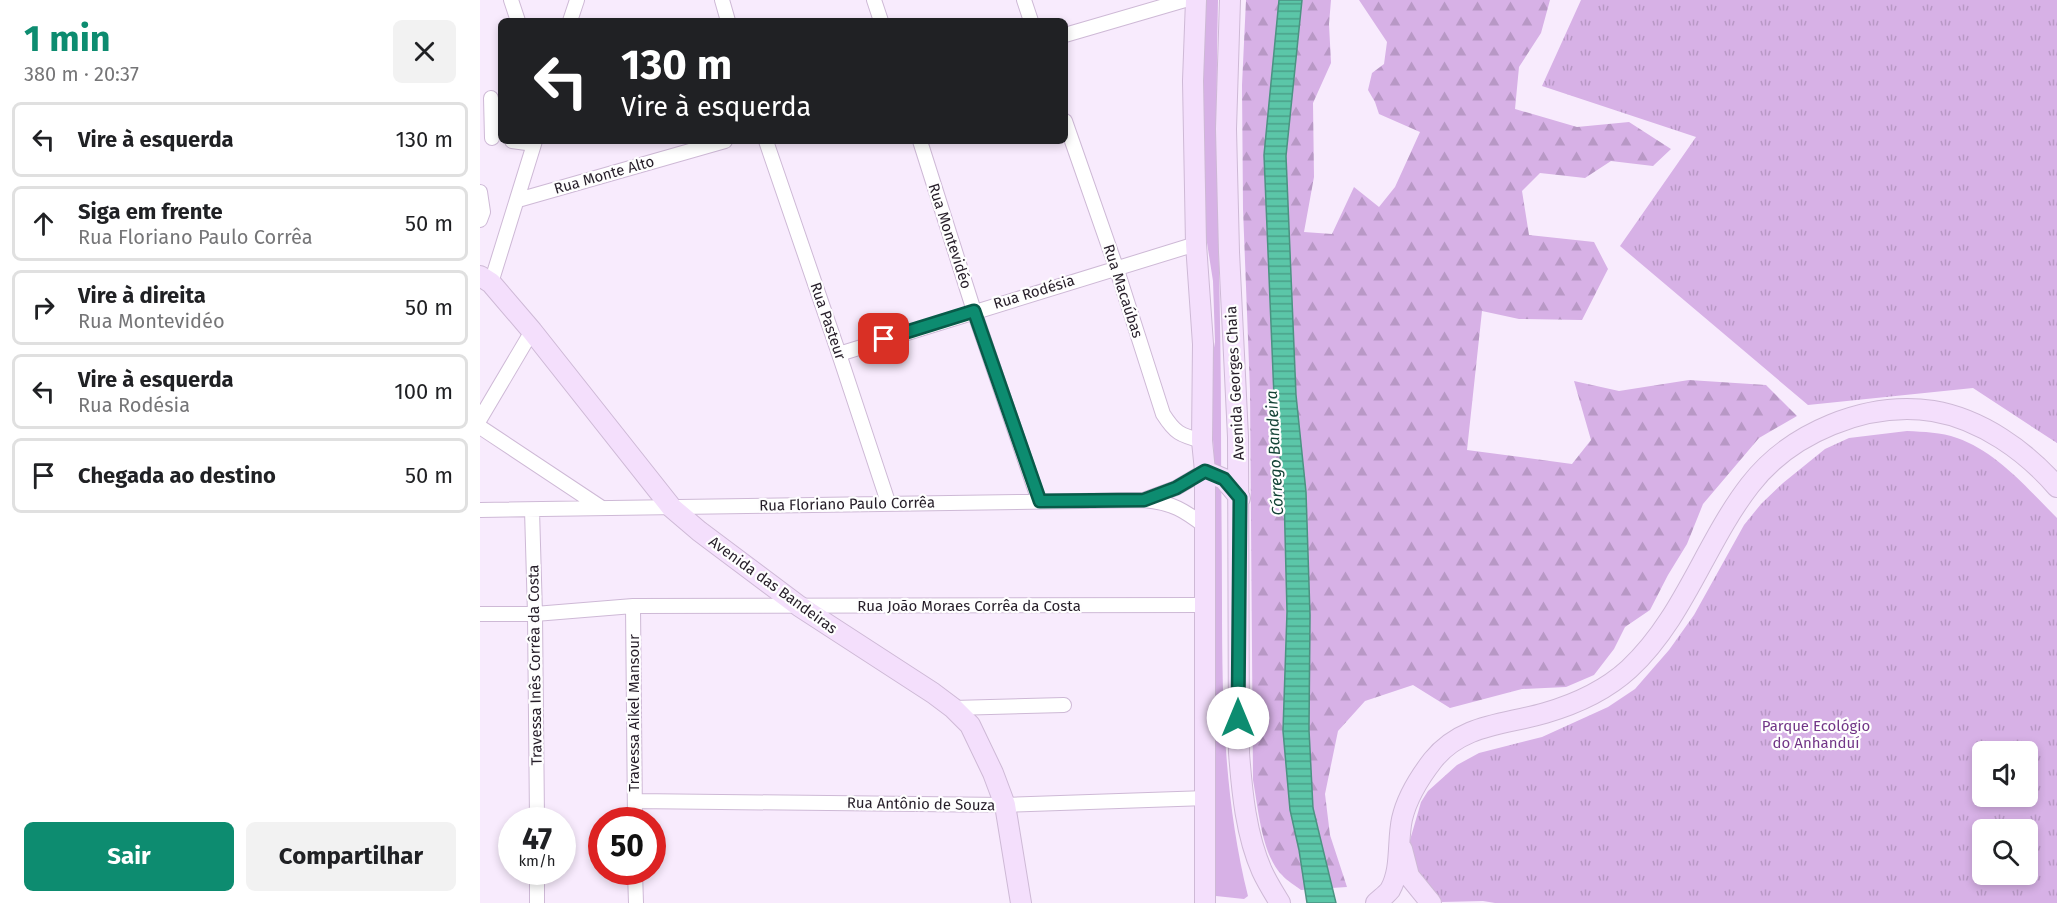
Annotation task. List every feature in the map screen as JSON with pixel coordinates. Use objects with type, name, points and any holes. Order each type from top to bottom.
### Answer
[{"type":"main road","name":"Avenida Georges Chaia","points":[[1196,0],[1193,81],[1196,244],[1203,344],[1202,441],[1206,527],[1205,903]]},
{"type":"main road","name":"Avenida Georges Chaia","points":[[1230,0],[1226,129],[1240,498],[1238,718],[1242,791],[1254,850],[1262,872],[1280,903]]},
{"type":"main road","name":"Avenida das Bandeiras","points":[[486,279],[532,331],[672,508],[798,606],[952,708],[970,725],[993,773],[1005,805],[1021,903]]},
{"type":"main road","points":[[1203,344],[1210,353],[1218,356],[1233,354]]},
{"type":"main road","points":[[1376,903],[1389,890],[1398,865],[1402,820],[1410,796],[1435,757],[1456,740],[1479,728],[1542,714],[1574,704],[1604,688],[1629,669],[1659,635],[1749,486],[1768,464],[1792,445],[1821,429],[1850,419],[1876,413],[1907,410],[1934,411],[1994,433],[2022,453],[2057,487]]},
{"type":"main road","points":[[1205,471],[1224,479],[1240,498]]},
{"type":"main road","points":[[1400,841],[1409,876],[1431,903]]},
{"type":"street","points":[[511,0],[517,18]]},
{"type":"street","points":[[571,18],[576,0]]},
{"type":"street","points":[[722,0],[727,18]]},
{"type":"street","points":[[874,0],[880,18]]},
{"type":"street","points":[[1024,0],[1030,18]]},
{"type":"street","points":[[1068,34],[1185,0]]},
{"type":"street","points":[[491,98],[491,138]]},
{"type":"street","name":"Rua Macaúbas","points":[[1068,130],[1116,267],[1163,414],[1172,429],[1181,436],[1202,441]]},
{"type":"street","points":[[486,279],[518,200],[533,144]]},
{"type":"street","name":"Rua Monte Alto","points":[[518,200],[714,144]]},
{"type":"street","name":"Rua Pasteur","points":[[767,144],[888,502]]},
{"type":"street","name":"Rua Montevidéo","points":[[921,144],[974,311],[1040,501]]},
{"type":"street","points":[[480,192],[481,218]]},
{"type":"street","name":"Rua Rodésia","points":[[839,354],[1196,244]]},
{"type":"street","points":[[480,419],[532,331]]},
{"type":"street","points":[[480,427],[602,508]]},
{"type":"street","points":[[1144,500],[1176,488],[1205,471]]},
{"type":"street","name":"Rua Floriano Paulo Corrêa","points":[[480,510],[888,502],[1144,500],[1166,502],[1184,510],[1206,527]]},
{"type":"street","name":"Travessa Inês Corrêa da Costa","points":[[532,510],[537,807]]},
{"type":"street","name":"Rua João Moraes Corrêa da Costa","points":[[480,614],[535,614],[633,606],[1206,605]]},
{"type":"street","name":"Travessa Aikel Mansour","points":[[633,606],[635,807]]},
{"type":"street","points":[[952,708],[1064,705]]},
{"type":"street","name":"Rua Antônio de Souza","points":[[635,801],[1005,805],[1207,798]]},
{"type":"street","points":[[537,885],[537,903]]},
{"type":"street","points":[[636,885],[636,903]]},
{"type":"green space","points":[[1205,0],[1218,0],[1223,677],[1229,787],[1248,896],[1244,899],[1216,896],[1214,891],[1214,462],[1210,370],[1215,342],[1213,281],[1205,230],[1203,129]]},
{"type":"green space","points":[[1246,0],[1331,0],[1329,24],[1331,63],[1313,103],[1314,177],[1304,232],[1332,234],[1354,187],[1379,207],[1395,187],[1420,132],[1379,114],[1368,90],[1372,73],[1384,64],[1387,42],[1359,0],[1550,0],[1541,33],[1519,67],[1515,109],[1577,127],[1629,122],[1671,149],[1653,166],[1611,161],[1585,178],[1540,173],[1522,191],[1529,235],[1594,242],[1608,269],[1582,320],[1519,319],[1482,311],[1467,450],[1572,464],[1591,440],[1574,381],[1619,391],[1689,380],[1766,385],[1797,416],[1759,438],[1703,504],[1687,544],[1650,610],[1625,627],[1614,649],[1594,675],[1566,687],[1522,689],[1450,708],[1413,685],[1365,701],[1338,731],[1325,794],[1330,835],[1347,887],[1301,890],[1282,875],[1275,867],[1265,844],[1253,780],[1250,390],[1243,209],[1242,85]]},
{"type":"green space","points":[[1581,0],[2057,0],[2057,443],[1973,388],[1808,405],[1620,246],[1696,137],[1542,86]]},
{"type":"green space","name":"Parque Ecológio do Anhanduí","points":[[1907,431],[1951,436],[1972,444],[1999,462],[2057,518],[2057,903],[1495,903],[1442,902],[1430,893],[1417,877],[1408,847],[1421,802],[1428,791],[1457,765],[1479,753],[1542,737],[1608,707],[1635,689],[1669,650],[1694,615],[1744,525],[1761,504],[1783,483],[1825,449],[1849,438]]},
{"type":"shaded area","name":"Córrego Bandeira","points":[[1279,0],[1302,0],[1286,156],[1296,395],[1306,492],[1310,615],[1309,730],[1313,808],[1336,903],[1307,903],[1290,810],[1283,731],[1287,612],[1284,494],[1274,397],[1264,155]]},
{"type":"route","points":[[884,339],[974,311],[1040,501],[1144,500],[1176,488],[1205,471],[1224,479],[1240,498],[1238,718]]}]
